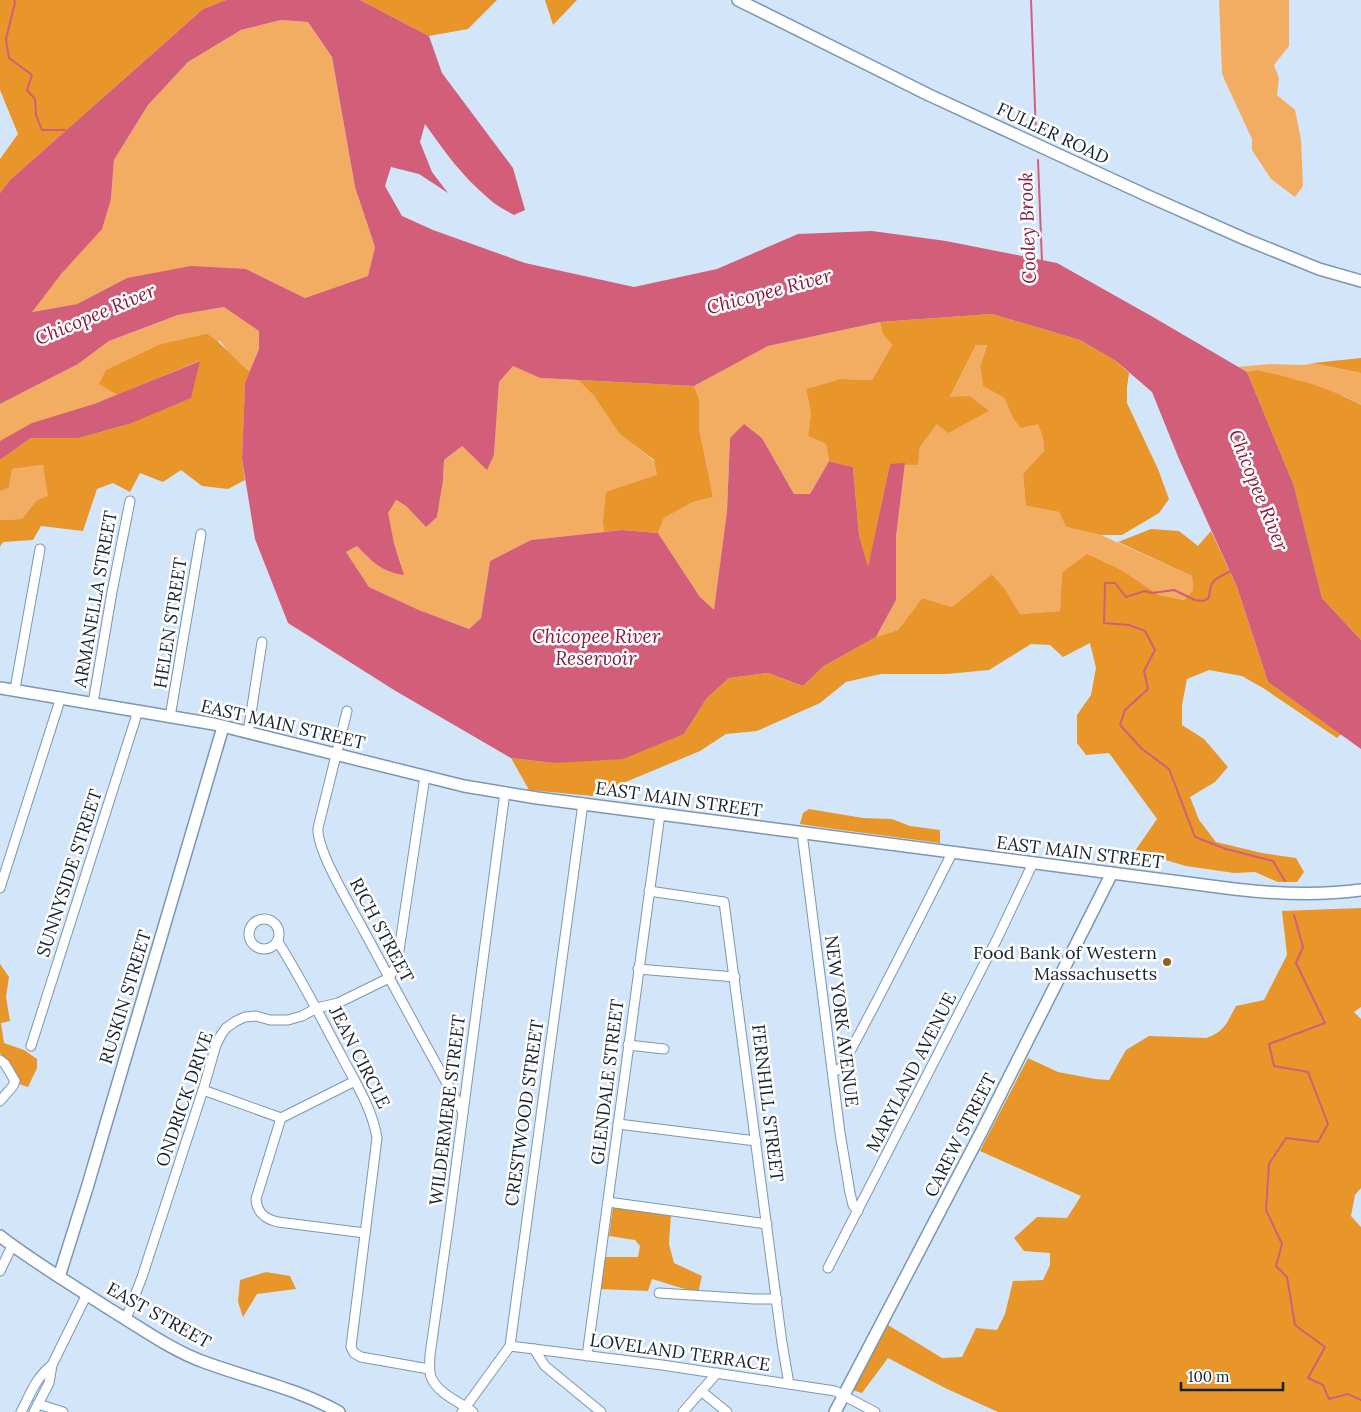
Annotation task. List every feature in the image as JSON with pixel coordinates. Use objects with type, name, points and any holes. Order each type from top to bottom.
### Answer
[{"type":"main road","name":"FULLER ROAD","points":[[738,0],[929,95],[1245,239],[1319,269],[1360,278]]},
{"type":"main road","name":"EAST MAIN STREET","points":[[0,688],[223,727],[464,786],[583,804],[1112,874],[1263,892],[1313,894],[1361,890]]},
{"type":"main road","name":"RUSKIN STREET","points":[[59,1277],[223,727]]},
{"type":"main road","name":"CAREW STREET","points":[[835,1412],[985,1125],[1112,874]]},
{"type":"main road","name":"EAST STREET","points":[[0,1236],[59,1277],[179,1351],[204,1362],[296,1391],[339,1412]]},
{"type":"street","name":"ARMANELLA STREET","points":[[93,703],[130,501]]},
{"type":"street","name":"HELEN STREET","points":[[170,717],[201,534]]},
{"type":"street","points":[[14,689],[40,549]]},
{"type":"street","points":[[248,733],[262,642]]},
{"type":"street","points":[[0,888],[61,698]]},
{"type":"street","name":"SUNNYSIDE STREET","points":[[31,1046],[138,711]]},
{"type":"street","name":"RICH STREET","points":[[347,712],[318,828],[318,839],[389,978],[463,1112]]},
{"type":"street","points":[[389,978],[397,964],[425,776]]},
{"type":"street","name":"WILDERMERE STREET","points":[[429,1369],[505,792]]},
{"type":"street","name":"CRESTWOOD STREET","points":[[467,1410],[510,1346],[583,804]]},
{"type":"street","name":"GLENDALE STREET","points":[[587,1356],[660,814]]},
{"type":"street","name":"NEW YORK AVENUE","points":[[802,833],[850,1193],[853,1205],[858,1211]]},
{"type":"street","points":[[833,1072],[841,1068],[952,852]]},
{"type":"street","name":"MARYLAND AVENUE","points":[[828,1268],[998,937],[1033,863]]},
{"type":"street","name":"FERNHILL STREET","points":[[649,891],[724,902],[789,1384]]},
{"type":"street","name":"JEAN CIRCLE","points":[[278,942],[317,1008],[366,1100],[375,1123],[378,1138],[351,1347],[354,1353],[361,1357],[429,1369]]},
{"type":"street","points":[[638,969],[735,977]]},
{"type":"street","name":"ONDRICK DRIVE","points":[[126,1319],[142,1276],[216,1045],[226,1028],[236,1021],[251,1016],[274,1020],[288,1020],[302,1016],[317,1008],[338,1004],[389,978]]},
{"type":"street","points":[[628,1045],[664,1049]]},
{"type":"street","points":[[0,1060],[5,1064],[15,1081],[0,1101]]},
{"type":"street","points":[[355,1081],[281,1118],[256,1199],[256,1207],[261,1215],[269,1220],[365,1233]]},
{"type":"street","points":[[203,1090],[281,1118]]},
{"type":"street","points":[[618,1124],[756,1142]]},
{"type":"street","points":[[608,1202],[767,1224]]},
{"type":"street","points":[[0,1271],[12,1246]]},
{"type":"street","points":[[659,1293],[777,1298]]},
{"type":"street","points":[[63,1412],[36,1408],[48,1383],[52,1365],[87,1294]]},
{"type":"street","name":"LOVELAND TERRACE","points":[[510,1346],[716,1373],[835,1391],[875,1412]]},
{"type":"street","points":[[534,1349],[545,1366],[601,1412]]},
{"type":"street","points":[[22,1412],[36,1382],[43,1372],[52,1365]]},
{"type":"street","points":[[429,1369],[432,1379],[439,1388],[467,1410]]},
{"type":"street","points":[[682,1412],[716,1373]]},
{"type":"street","points":[[701,1391],[727,1412]]},
{"type":"shaded area","points":[[0,0],[226,0],[203,9],[10,180],[0,193],[0,159],[18,134],[0,90]]},
{"type":"shaded area","points":[[360,0],[497,0],[468,29],[429,36]]},
{"type":"shaded area","points":[[545,0],[577,0],[553,25]]},
{"type":"shaded area","points":[[1219,0],[1289,0],[1289,46],[1274,65],[1279,78],[1277,95],[1295,110],[1301,139],[1303,186],[1295,197],[1271,179],[1252,150],[1252,139],[1225,81],[1222,73]]},
{"type":"shaded area","points":[[281,20],[308,22],[332,57],[355,187],[375,247],[368,276],[305,298],[246,269],[127,278],[77,304],[31,312],[62,273],[111,199],[114,160],[148,105],[188,62],[241,30]]},
{"type":"shaded area","points":[[224,307],[260,331],[259,349],[250,372],[235,361],[220,341],[100,384],[117,395],[0,441],[0,404],[78,364],[109,341],[178,315]]},
{"type":"shaded area","points":[[992,314],[1080,340],[1116,361],[1129,373],[1127,403],[1158,469],[1169,499],[1159,513],[1122,535],[1101,535],[1066,527],[1059,512],[1026,506],[1023,474],[1044,451],[1043,438],[1038,424],[1021,428],[1013,418],[1004,398],[983,386],[980,366],[987,345],[976,345],[950,397],[970,396],[989,411],[948,433],[937,424],[920,447],[918,465],[890,464],[868,569],[859,535],[853,467],[829,461],[826,444],[808,436],[811,413],[806,389],[840,379],[872,380],[892,345],[883,334],[880,322]]},
{"type":"shaded area","points":[[880,322],[883,334],[892,345],[872,380],[840,379],[806,389],[811,413],[808,436],[826,444],[829,461],[810,494],[794,494],[762,438],[745,425],[730,438],[727,511],[714,611],[700,597],[658,533],[664,518],[693,502],[713,497],[699,428],[699,399],[694,386],[768,346]]},
{"type":"shaded area","points":[[207,334],[219,342],[250,372],[245,383],[242,459],[245,480],[228,489],[202,486],[181,470],[163,482],[140,473],[130,492],[113,483],[97,489],[83,531],[41,526],[33,540],[3,542],[0,547],[0,520],[22,519],[37,500],[48,496],[43,465],[12,469],[9,488],[0,491],[0,460],[31,438],[79,438],[129,424],[199,361],[117,395],[99,384],[106,370],[161,344]]},
{"type":"shaded area","points":[[987,344],[980,366],[983,386],[1004,398],[1013,418],[1038,424],[1043,438],[1044,451],[1023,475],[1026,506],[1059,512],[1066,527],[1101,535],[1192,576],[1193,590],[1184,600],[1159,595],[1140,583],[1062,573],[1060,611],[1020,614],[1005,589],[992,574],[952,607],[922,598],[898,630],[876,637],[896,600],[896,537],[905,463],[918,465],[920,447],[937,424],[976,345]]},
{"type":"shaded area","points":[[1361,358],[1361,373],[1313,363]]},
{"type":"shaded area","points":[[1313,363],[1361,373],[1361,405],[1346,397],[1257,370],[1247,372],[1238,367],[1270,364],[1305,365]]},
{"type":"shaded area","points":[[513,366],[540,378],[578,380],[594,396],[621,434],[654,461],[658,475],[603,522],[604,532],[531,540],[490,561],[481,618],[469,629],[419,610],[369,587],[346,552],[357,546],[369,559],[401,564],[387,513],[395,500],[406,506],[426,527],[437,517],[443,481],[444,460],[462,446],[487,469],[494,455],[499,382]]},
{"type":"shaded area","points":[[1257,370],[1324,388],[1361,405],[1361,640],[1322,598],[1294,486],[1247,372]]},
{"type":"shaded area","points":[[578,380],[694,386],[699,399],[699,428],[713,497],[693,502],[664,518],[658,533],[622,530],[604,532],[606,492],[657,475],[654,460],[620,434],[594,396]]},
{"type":"shaded area","points":[[43,465],[49,496],[37,500],[22,519],[0,520],[0,491],[9,488],[12,469]]},
{"type":"shaded area","points":[[1151,529],[1179,531],[1198,546],[1211,531],[1237,587],[1268,682],[1341,734],[1337,738],[1242,676],[1209,670],[1187,679],[1182,705],[1182,725],[1204,739],[1228,767],[1215,782],[1190,797],[1199,820],[1216,842],[1262,853],[1296,858],[1304,872],[1297,882],[1278,882],[1255,872],[1234,873],[1186,866],[1135,851],[1157,819],[1109,753],[1086,755],[1077,743],[1077,715],[1091,695],[1096,668],[1090,643],[1063,657],[1050,645],[1031,644],[989,670],[947,674],[881,674],[846,682],[820,703],[757,731],[726,734],[700,751],[592,796],[529,790],[511,758],[553,763],[684,734],[707,698],[729,678],[768,673],[803,686],[824,666],[876,637],[898,630],[922,598],[952,607],[992,574],[1005,589],[1020,614],[1060,611],[1062,573],[1087,554],[1121,570],[1159,595],[1184,600],[1193,590],[1192,576],[1118,542]]},
{"type":"shaded area","points":[[809,809],[863,818],[892,819],[910,826],[940,830],[940,843],[800,824],[803,813]]},
{"type":"shaded area","points":[[1361,908],[1361,1007],[1354,1012],[1361,1019],[1361,1188],[1355,1195],[1351,1216],[1361,1227],[1361,1412],[998,1412],[945,1388],[888,1358],[862,1393],[852,1390],[888,1325],[942,1358],[962,1357],[976,1328],[997,1330],[1005,1314],[1013,1281],[1043,1280],[1050,1265],[1050,1253],[1024,1251],[1014,1238],[1037,1217],[1067,1218],[1081,1196],[980,1151],[1028,1058],[1058,1072],[1109,1080],[1126,1050],[1149,1036],[1206,1038],[1212,1036],[1225,1026],[1236,1006],[1264,1000],[1287,955],[1282,911]]},
{"type":"shaded area","points":[[0,964],[9,977],[6,997],[10,1021],[1,1023],[4,1043],[24,1050],[37,1059],[37,1068],[28,1087],[19,1084],[15,1070],[0,1053]]},
{"type":"shaded area","points":[[613,1207],[671,1215],[669,1244],[674,1263],[702,1276],[698,1293],[652,1279],[648,1291],[598,1289],[603,1257],[638,1257],[640,1246],[635,1240],[609,1236]]},
{"type":"shaded area","points":[[266,1272],[290,1276],[296,1289],[257,1294],[243,1317],[238,1302],[240,1280]]},
{"type":"water","name":"Chicopee River Reservoir","points":[[226,0],[360,0],[429,36],[442,73],[513,168],[525,210],[514,215],[491,201],[462,172],[425,124],[420,142],[432,172],[448,193],[419,174],[391,167],[385,186],[402,216],[433,230],[525,263],[634,287],[717,269],[798,234],[872,231],[946,241],[1057,263],[1247,372],[1294,486],[1322,598],[1361,640],[1361,749],[1268,682],[1237,587],[1179,459],[1152,392],[1116,361],[1080,340],[992,314],[880,322],[768,346],[694,386],[540,378],[513,366],[499,382],[494,455],[487,470],[462,446],[444,460],[443,481],[437,517],[426,527],[406,506],[396,500],[388,513],[394,543],[404,575],[396,574],[378,565],[357,546],[346,552],[369,587],[419,610],[469,629],[481,618],[490,561],[531,540],[622,530],[658,533],[700,597],[714,610],[727,511],[730,438],[744,424],[762,438],[794,494],[810,494],[829,461],[853,467],[859,535],[868,567],[890,464],[905,463],[896,537],[896,600],[876,637],[824,666],[803,686],[768,673],[729,678],[707,698],[684,734],[623,759],[553,763],[511,758],[394,690],[288,623],[255,539],[242,459],[245,383],[259,349],[259,331],[224,307],[178,315],[109,341],[78,364],[0,404],[0,193],[10,180],[203,9]],"holes":[[[281,20],[308,22],[332,57],[355,187],[375,247],[368,276],[305,298],[246,269],[191,266],[127,278],[77,304],[32,312],[62,273],[102,229],[111,199],[114,160],[148,105],[188,62],[241,30]]]},
{"type":"water","points":[[200,361],[191,398],[129,424],[79,438],[31,438],[0,460],[0,441],[32,423],[94,404]]},
{"type":"waterway","points":[[14,0],[15,3],[6,39],[9,58],[32,75],[27,90],[35,99],[36,115],[42,130],[65,130]]},
{"type":"waterway","name":"Cooley Brook","points":[[1031,0],[1036,134]]},
{"type":"waterway","name":"Cooley Brook","points":[[1038,160],[1042,262]]},
{"type":"waterway","points":[[1231,571],[1214,580],[1209,598],[1203,601],[1195,600],[1174,590],[1152,593],[1145,591],[1126,597],[1115,583],[1105,583],[1104,623],[1129,625],[1145,631],[1155,650],[1144,671],[1148,689],[1125,710],[1120,725],[1142,749],[1169,769],[1195,837],[1226,849],[1273,861],[1285,881]]},
{"type":"waterway","points":[[1294,915],[1303,947],[1296,963],[1325,1023],[1269,1044],[1274,1066],[1308,1072],[1328,1124],[1318,1142],[1286,1138],[1269,1164],[1266,1210],[1282,1244],[1276,1266],[1287,1277],[1295,1325],[1325,1347],[1308,1378],[1323,1385],[1329,1399],[1348,1394],[1361,1400]]},
{"type":"place","name":"Food Bank of Western Massachusetts","points":[[1167,962]]},
{"type":"water label","name":"Chicopee River","points":[[769,291]]},
{"type":"water label","name":"Chicopee River","points":[[95,314]]},
{"type":"water label","name":"Chicopee River","points":[[1259,490]]}]
